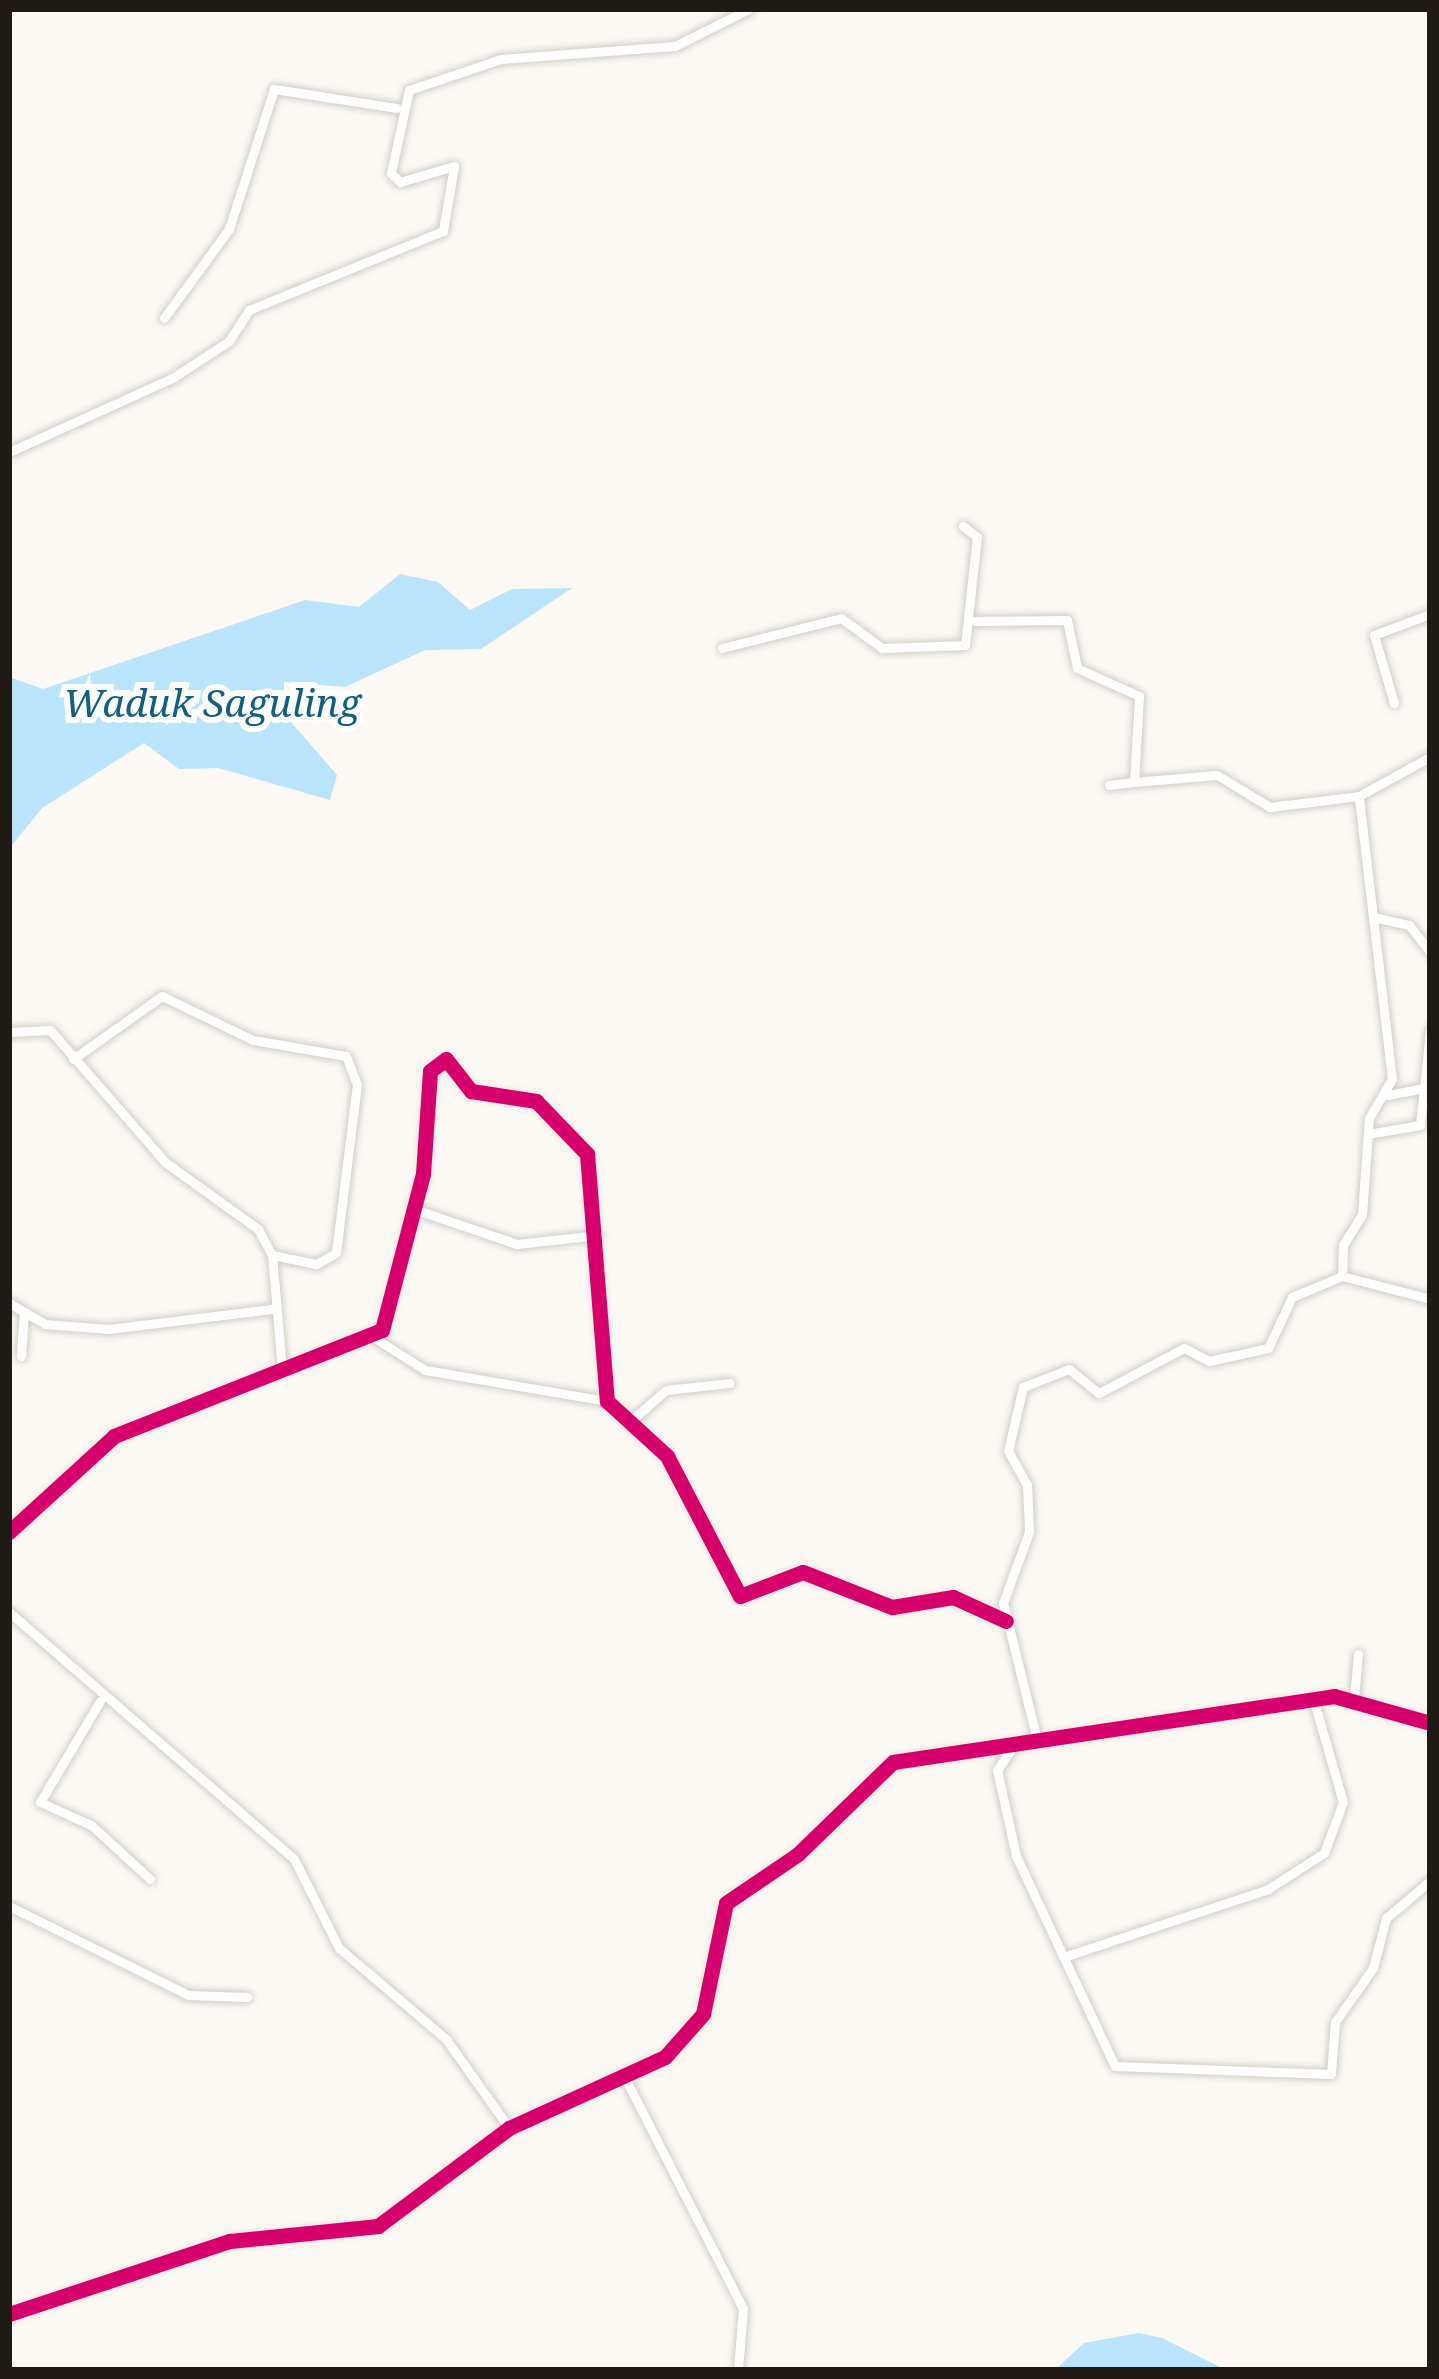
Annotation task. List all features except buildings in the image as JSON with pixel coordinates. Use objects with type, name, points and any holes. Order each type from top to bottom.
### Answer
[{"type":"street","points":[[164,318],[230,229],[274,89],[397,108],[450,72],[676,46],[749,9]]},
{"type":"street","points":[[9,452],[174,377],[229,341],[249,310],[442,231],[454,166],[392,178],[397,108]]},
{"type":"street","points":[[722,648],[842,618],[881,648],[961,646],[976,621],[977,535],[962,526]]},
{"type":"street","points":[[1394,703],[1374,635],[1430,614]]},
{"type":"street","points":[[976,621],[1067,620],[1077,668],[1139,696],[1133,782]]},
{"type":"street","points":[[1109,785],[1211,774],[1270,807],[1359,796],[1430,757]]},
{"type":"street","points":[[1342,1276],[1343,1245],[1362,1215],[1368,1134],[1388,1095],[1378,918],[1359,796]]},
{"type":"street","points":[[1378,918],[1409,925],[1430,952]]},
{"type":"street","points":[[73,1059],[162,996],[254,1040],[346,1056],[357,1084],[336,1253],[316,1264],[272,1255]]},
{"type":"street","points":[[9,1032],[45,1026],[166,1162],[258,1229],[272,1255],[272,1309],[282,1369]]},
{"type":"street","points":[[1368,1134],[1420,1125],[1430,1031]]},
{"type":"street","points":[[374,1337],[413,1209],[430,1071],[446,1059],[471,1091],[532,1099],[584,1150],[597,1235],[607,1401]]},
{"type":"street","points":[[1388,1095],[1425,1088]]},
{"type":"street","points":[[413,1209],[517,1244],[597,1235]]},
{"type":"street","points":[[1342,1276],[1373,1293],[1430,1299]]},
{"type":"street","points":[[1037,1740],[1006,1622],[1029,1532],[1027,1485],[1008,1451],[1023,1387],[1069,1369],[1099,1393],[1184,1348],[1209,1361],[1270,1348],[1292,1297],[1342,1276]]},
{"type":"street","points":[[9,1304],[24,1312],[109,1329],[272,1309]]},
{"type":"street","points":[[21,1356],[24,1312]]},
{"type":"street","points":[[374,1337],[425,1370],[607,1401],[633,1419],[670,1462],[740,1596],[803,1572],[892,1607],[952,1597],[1006,1622]]},
{"type":"street","points":[[9,1532],[114,1436],[374,1337]]},
{"type":"street","points":[[633,1419],[666,1390],[730,1383]]},
{"type":"street","points":[[9,1612],[100,1701],[294,1859],[339,1948],[446,2039],[509,2128]]},
{"type":"street","points":[[1354,1699],[1358,1654]]},
{"type":"street","points":[[1066,1956],[1268,1889],[1324,1853],[1343,1802],[1313,1698]]},
{"type":"street","points":[[9,2314],[230,2241],[378,2226],[509,2128],[626,2078],[698,2025],[726,1903],[798,1854],[860,1784],[921,1754],[1313,1698],[1354,1699],[1430,1723]]},
{"type":"street","points":[[100,1701],[40,1802],[91,1825],[150,1880]]},
{"type":"street","points":[[1014,1744],[998,1762],[1006,1816],[1115,2066],[1316,2078],[1333,2071],[1335,2022],[1373,1968],[1393,1904],[1430,1881]]},
{"type":"street","points":[[9,1906],[188,1995],[247,1997]]},
{"type":"street","points":[[626,2078],[743,2309],[737,2370]]},
{"type":"water","name":"Waduk Saguling","points":[[400,574],[438,582],[470,610],[512,589],[572,588],[481,649],[425,650],[345,687],[284,682],[283,713],[337,775],[330,800],[218,768],[179,769],[144,743],[42,808],[9,849],[9,677],[43,689],[305,600],[359,607]]},
{"type":"water","points":[[1139,2333],[1162,2338],[1226,2370],[1055,2370],[1084,2343]]},
{"type":"cycle path","points":[[9,1532],[114,1436],[382,1330],[423,1174],[430,1071],[446,1059],[471,1091],[536,1101],[587,1154],[607,1401],[667,1456],[740,1596],[803,1572],[892,1607],[953,1597],[1006,1621]]},
{"type":"cycle path","points":[[9,2314],[230,2241],[378,2226],[509,2128],[665,2057],[703,2014],[726,1903],[798,1854],[893,1762],[1334,1696],[1430,1723]]}]
